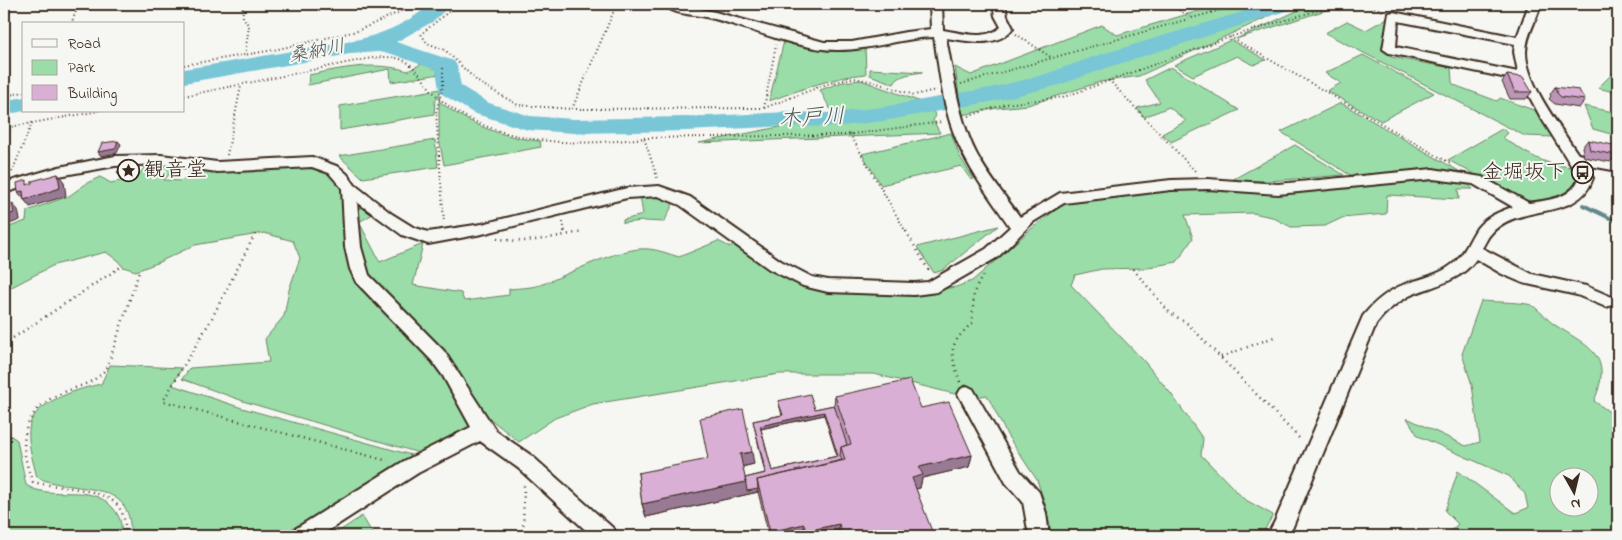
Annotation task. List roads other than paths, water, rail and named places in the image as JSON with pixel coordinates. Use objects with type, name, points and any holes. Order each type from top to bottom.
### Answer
[{"type":"street","points":[[936,4],[938,33],[956,120],[963,140],[977,168],[1018,226]]},
{"type":"street","points":[[674,7],[778,33],[804,42],[833,46],[870,42],[906,34],[938,33],[991,38],[1002,34],[1007,28],[1001,16],[999,4]]},
{"type":"street","points":[[1277,536],[1369,321],[1380,307],[1398,294],[1443,277],[1457,269],[1473,250],[1482,233],[1501,218],[1526,208],[1560,201],[1581,192],[1585,186],[1586,178],[1575,158],[1551,124],[1526,78],[1520,55],[1521,42],[1536,5]]},
{"type":"street","points":[[1521,42],[1393,16],[1389,49],[1526,78]]},
{"type":"street","points":[[4,188],[63,170],[109,162],[151,158],[194,166],[318,163],[337,172],[344,178],[349,188],[413,234],[428,238],[482,229],[626,194],[659,191],[684,201],[775,265],[809,282],[828,286],[914,290],[937,285],[984,257],[1005,242],[1018,226],[1040,209],[1060,198],[1171,184],[1208,184],[1278,189],[1433,174],[1472,176],[1526,208]]},
{"type":"street","points":[[1575,158],[1618,166]]},
{"type":"street","points":[[349,188],[348,199],[354,248],[358,270],[362,278],[438,356],[489,437],[525,462],[607,536]]},
{"type":"street","points":[[1473,250],[1508,270],[1529,279],[1580,290],[1606,301]]},
{"type":"street","points":[[967,394],[1013,477],[1032,498],[1039,536]]},
{"type":"street","points":[[302,536],[411,467],[483,430]]},
{"type":"waterway","name":"桑納川","points":[[350,48],[386,39],[427,17],[441,4]]},
{"type":"waterway","name":"木戸川","points":[[350,48],[378,46],[395,48],[446,66],[450,89],[481,108],[528,123],[574,126],[686,124],[788,119],[833,120],[883,114],[995,94],[1051,80],[1104,61],[1289,4]]},
{"type":"waterway","name":"桑納川","points":[[185,76],[350,48]]},
{"type":"waterway","name":"桑納川","points":[[4,108],[22,104]]},
{"type":"waterway","points":[[1583,205],[1618,222]]},
{"type":"place","name":"観音堂","points":[[128,171]]},
{"type":"place","name":"金堀坂下","points":[[1582,173]]}]
